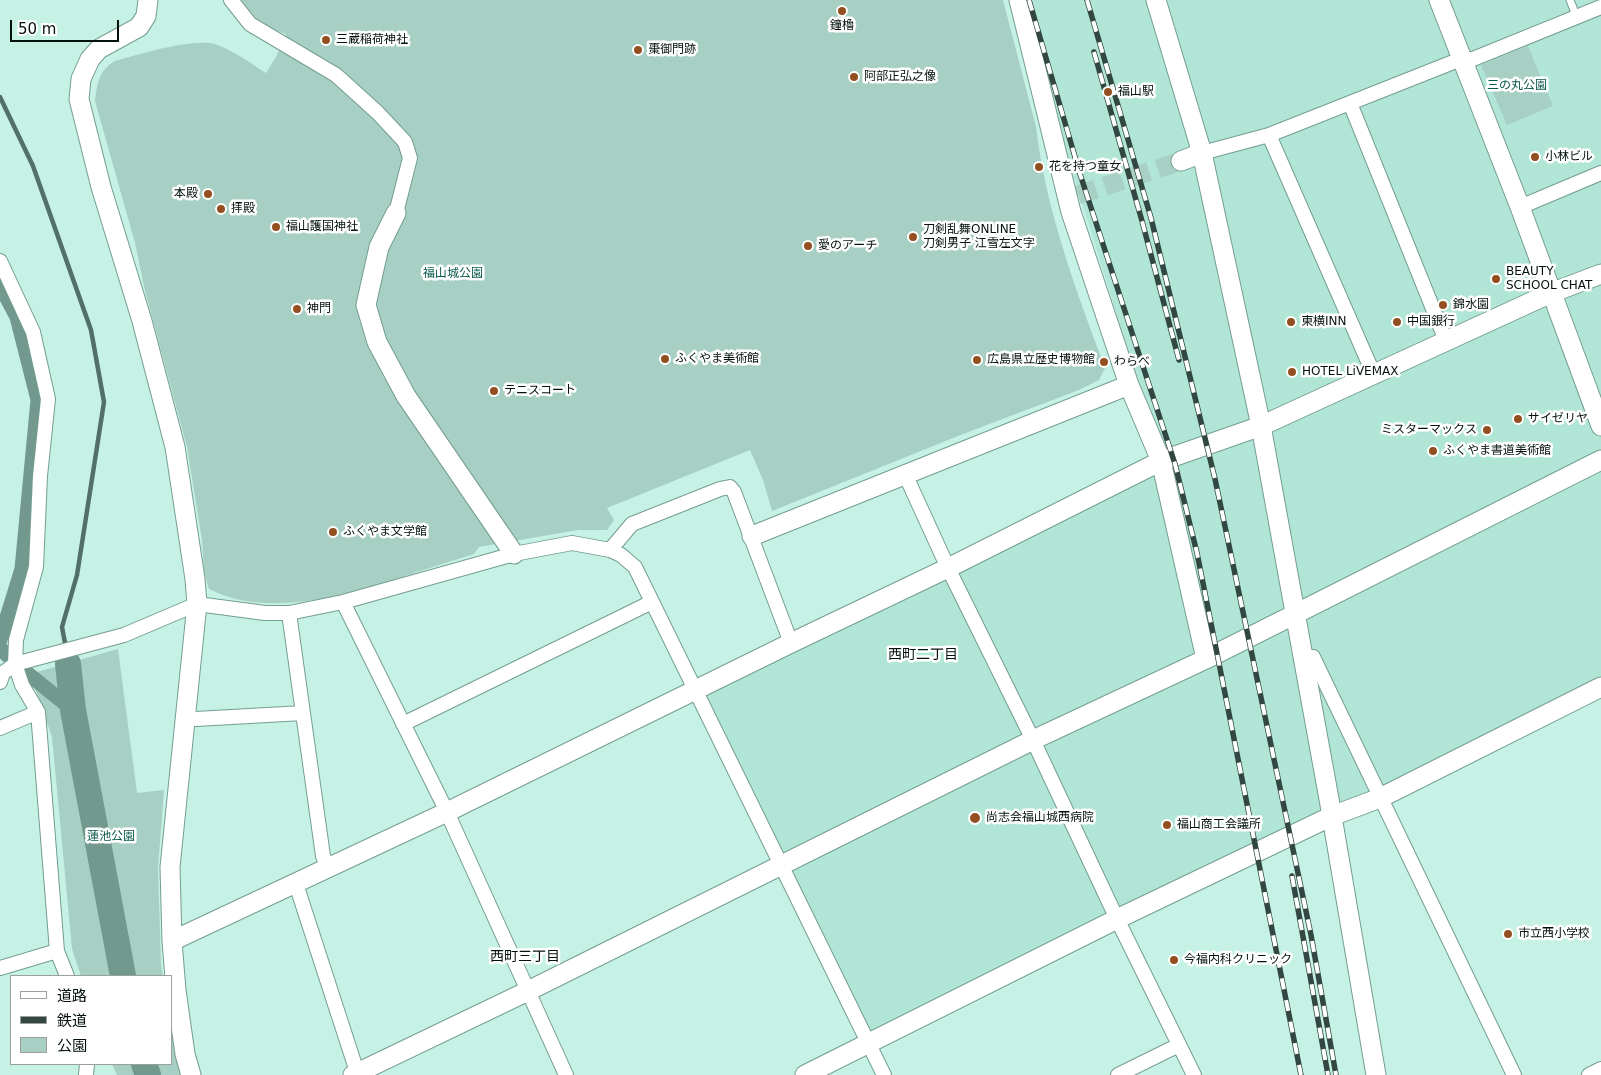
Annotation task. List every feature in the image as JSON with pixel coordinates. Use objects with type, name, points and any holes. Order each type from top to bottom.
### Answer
[{"type":"street","points":[[148,0],[146,16],[139,27],[99,49],[90,59],[81,79],[79,99],[101,187],[142,321],[174,447],[195,579],[196,604],[170,867],[172,941],[185,1054],[191,1075]]},
{"type":"street","points":[[231,0],[250,24],[336,75],[378,113],[405,142],[410,158],[396,213],[379,248],[366,305],[377,342],[406,396],[514,554]]},
{"type":"street","points":[[1019,0],[1072,197],[1129,385],[1161,461],[1206,659]]},
{"type":"street","points":[[1156,0],[1202,152],[1261,426],[1332,816],[1376,1075]]},
{"type":"street","points":[[1439,0],[1520,207],[1601,426]]},
{"type":"street","points":[[1181,161],[1202,152],[1269,135],[1461,60],[1473,60],[1601,7]]},
{"type":"street","points":[[1350,103],[1446,340]]},
{"type":"street","points":[[1269,135],[1374,375]]},
{"type":"street","points":[[1520,207],[1601,173]]},
{"type":"street","points":[[0,261],[33,332],[48,399],[40,476],[36,567],[16,640],[15,664],[22,685],[38,712],[57,951],[67,975]]},
{"type":"street","points":[[172,941],[447,812],[948,568],[1161,461],[1261,426],[1551,293],[1601,274]]},
{"type":"street","points":[[752,536],[1129,385]]},
{"type":"street","points":[[296,884],[356,1074],[528,991],[1033,740],[1206,659],[1601,460]]},
{"type":"street","points":[[905,474],[948,568],[1194,1075]]},
{"type":"street","points":[[610,550],[632,524],[720,489],[730,487],[734,492],[752,536],[791,643]]},
{"type":"street","points":[[0,682],[3,673],[15,664],[124,635],[196,604],[265,613],[289,613],[343,602],[514,554],[572,543],[610,550],[621,555],[635,567],[884,1075]]},
{"type":"street","points":[[343,602],[447,812],[566,1075]]},
{"type":"street","points":[[403,724],[652,602]]},
{"type":"street","points":[[289,613],[323,856],[328,868]]},
{"type":"street","points":[[1302,658],[1313,657],[1514,1075]]},
{"type":"street","points":[[805,1075],[1117,919],[1332,816],[1380,798],[1601,687]]},
{"type":"street","points":[[0,728],[38,712]]},
{"type":"street","points":[[185,717],[196,719],[303,713]]},
{"type":"street","points":[[0,968],[57,951]]},
{"type":"street","points":[[1118,1075],[1179,1045]]},
{"type":"street","points":[[1590,1075],[1601,1070]]},
{"type":"lane","points":[[1570,0],[1577,18]]},
{"type":"shaded area","points":[[1019,0],[1601,0],[1601,689],[872,1045],[698,691],[1163,463]]},
{"type":"green space","name":"福山城公園","points":[[239,0],[1003,0],[1036,127],[1047,189],[1063,250],[1105,368],[1099,380],[1079,390],[963,434],[772,511],[763,480],[750,450],[607,508],[614,520],[607,530],[578,530],[479,547],[474,554],[370,587],[314,600],[287,603],[259,603],[233,598],[209,589],[204,572],[202,540],[187,447],[145,291],[135,243],[95,101],[102,73],[115,61],[180,45],[193,43],[215,44],[235,53],[266,73],[276,57],[286,34],[259,22]]},
{"type":"green space","name":"三の丸公園","points":[[1528,46],[1553,106],[1507,125],[1481,65]]},
{"type":"green space","name":"蓮池公園","points":[[118,649],[137,793],[164,790],[158,868],[163,975],[81,975],[72,949],[52,737],[30,674]]},
{"type":"green space","points":[[172,1026],[181,1075],[117,1075],[112,1065],[172,1065]]},
{"type":"waterway","points":[[0,97],[33,166],[91,330],[104,402],[77,575],[62,627],[65,643]]},
{"type":"waterway","points":[[0,285],[17,317],[38,400],[22,569],[0,640]]},
{"type":"waterway","points":[[0,648],[7,655]]},
{"type":"waterway","points":[[68,664],[73,710],[123,975]]},
{"type":"waterway","points":[[27,673],[73,710]]},
{"type":"waterway","points":[[144,1065],[148,1075]]},
{"type":"tunnel","points":[[1078,195],[1181,161]]},
{"type":"railway","points":[[1029,0],[1080,174],[1175,464],[1197,553],[1301,1075]]},
{"type":"railway","points":[[1087,0],[1151,218],[1215,479],[1311,935],[1336,1075]]},
{"type":"railway","points":[[1094,52],[1179,360]]},
{"type":"railway","points":[[1292,876],[1328,1075]]},
{"type":"place","name":"鐘櫓","points":[[842,11]]},
{"type":"place","name":"三蔵稲荷神社","points":[[326,40]]},
{"type":"place","name":"棗御門跡","points":[[638,50]]},
{"type":"place","name":"阿部正弘之像","points":[[854,77]]},
{"type":"place","name":"福山駅","points":[[1108,92]]},
{"type":"place","name":"小林ビル","points":[[1535,157]]},
{"type":"place","name":"花を持つ童女","points":[[1039,167]]},
{"type":"place","name":"本殿","points":[[208,194]]},
{"type":"place","name":"拝殿","points":[[221,209]]},
{"type":"place","name":"福山護国神社","points":[[276,227]]},
{"type":"place","name":"刀剣乱舞ONLINE 刀剣男子 江雪左文字","points":[[913,237]]},
{"type":"place","name":"愛のアーチ","points":[[808,246]]},
{"type":"place","name":"BEAUTY SCHOOL CHAT","points":[[1496,279]]},
{"type":"place","name":"錦水園","points":[[1443,305]]},
{"type":"place","name":"神門","points":[[297,309]]},
{"type":"place","name":"東横INN","points":[[1291,322]]},
{"type":"place","name":"中国銀行","points":[[1397,322]]},
{"type":"place","name":"ふくやま美術館","points":[[665,359]]},
{"type":"place","name":"広島県立歴史博物館","points":[[977,360]]},
{"type":"place","name":"わらべ","points":[[1104,362]]},
{"type":"place","name":"HOTEL LiVEMAX","points":[[1292,372]]},
{"type":"place","name":"テニスコート","points":[[494,391]]},
{"type":"place","name":"サイゼリヤ","points":[[1518,419]]},
{"type":"place","name":"ミスターマックス","points":[[1487,430]]},
{"type":"place","name":"ふくやま書道美術館","points":[[1433,451]]},
{"type":"place","name":"ふくやま文学館","points":[[333,532]]},
{"type":"place","name":"尚志会福山城西病院","points":[[975,818]]},
{"type":"place","name":"福山商工会議所","points":[[1167,825]]},
{"type":"place","name":"市立西小学校","points":[[1508,934]]},
{"type":"place","name":"今福内科クリニック","points":[[1174,960]]},
{"type":"district","name":"西町二丁目","points":[[923,655]]},
{"type":"district","name":"西町三丁目","points":[[525,957]]}]
